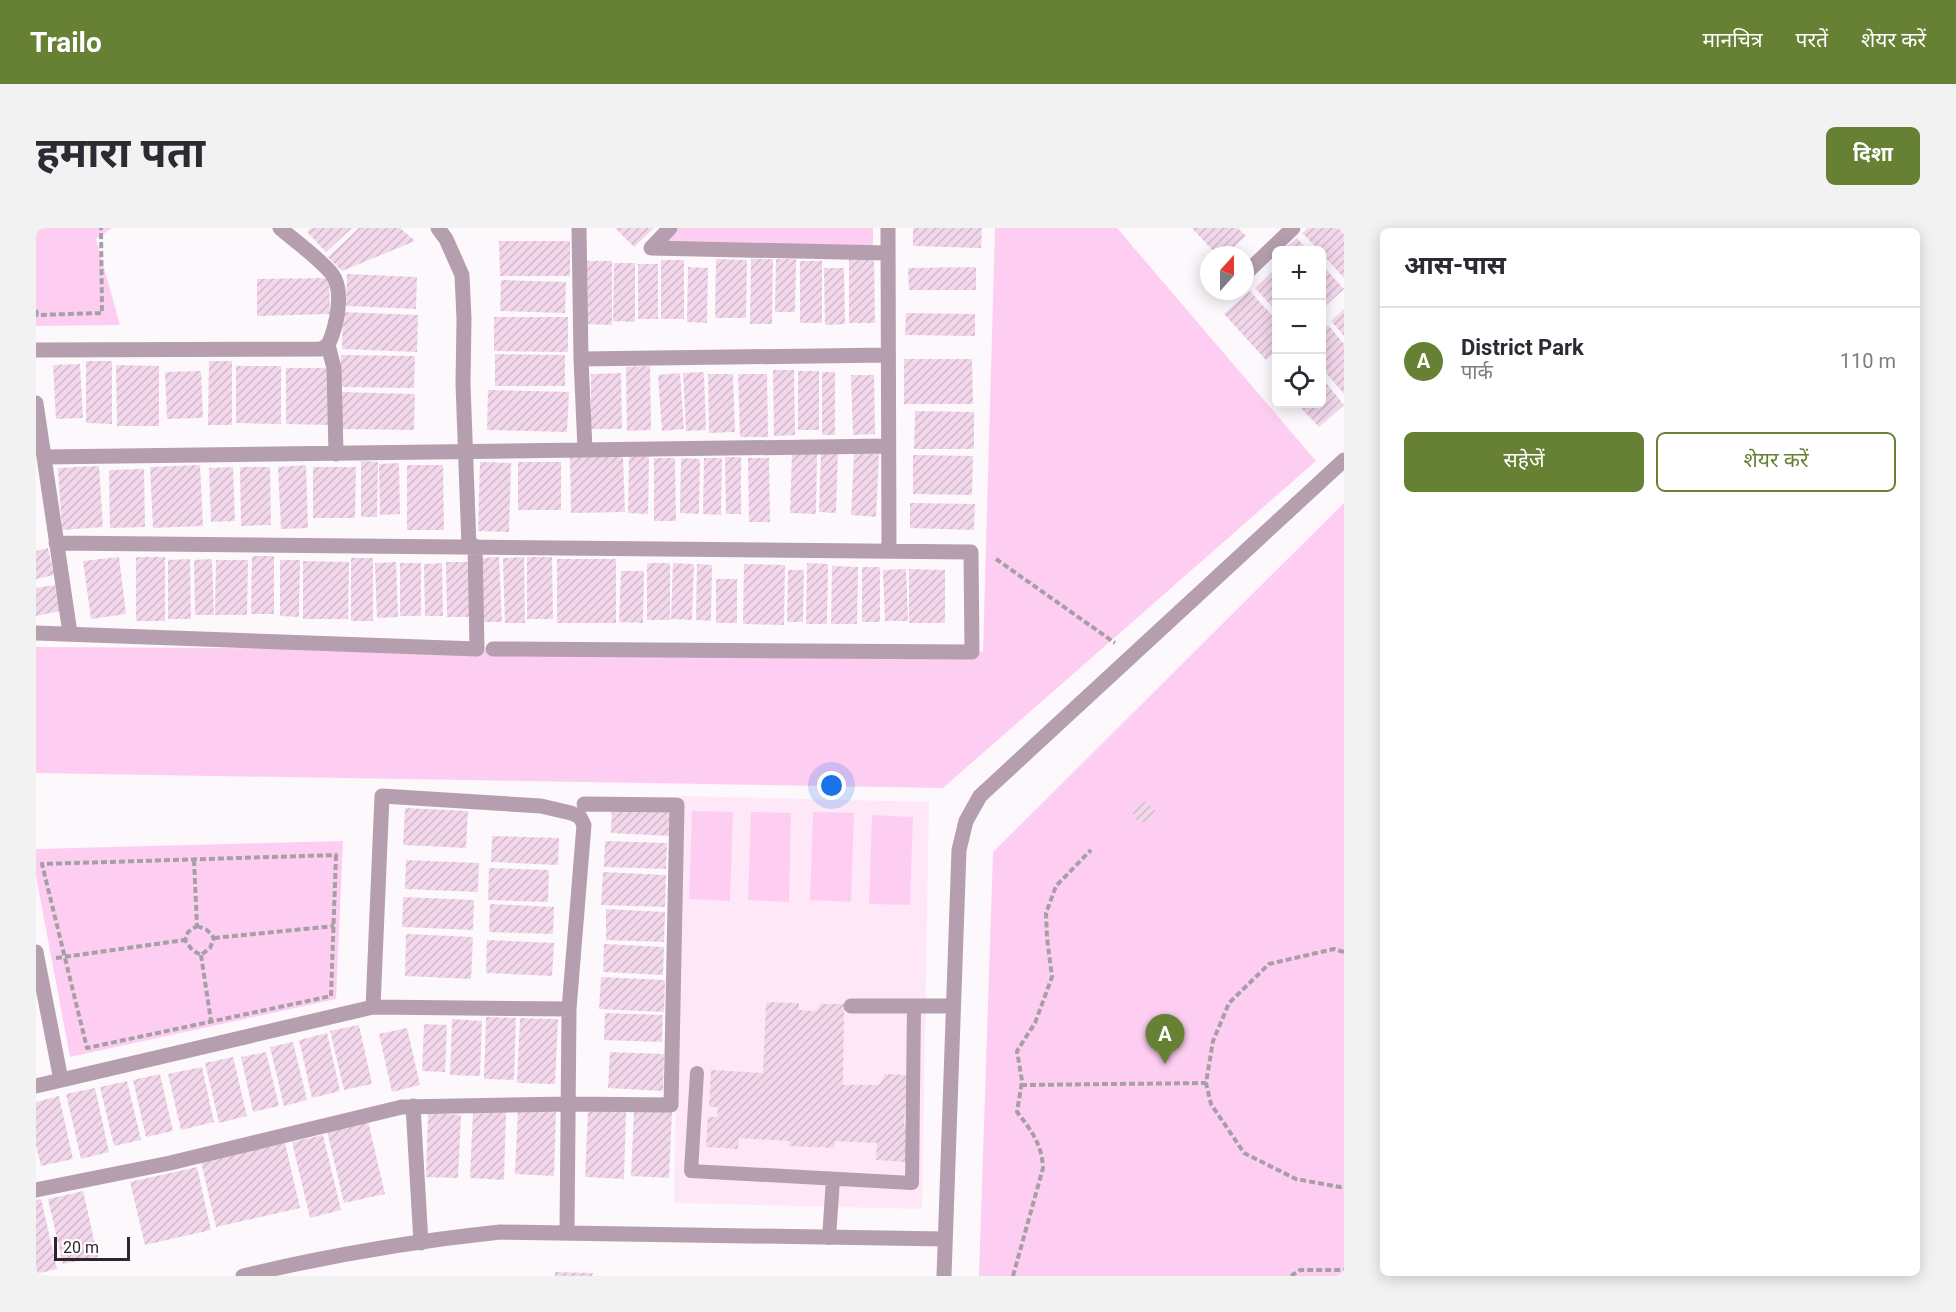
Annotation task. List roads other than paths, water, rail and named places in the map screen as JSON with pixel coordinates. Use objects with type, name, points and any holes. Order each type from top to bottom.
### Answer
[{"type":"street","points":[[280,228],[332,274],[337,284],[337,313],[328,345],[334,368],[336,454]]},
{"type":"street","points":[[36,633],[477,649],[465,453],[462,275],[446,239],[438,228]]},
{"type":"street","points":[[579,228],[585,449]]},
{"type":"street","points":[[670,228],[651,248],[888,253]]},
{"type":"street","points":[[888,228],[889,551]]},
{"type":"street","points":[[1254,265],[1293,228]]},
{"type":"street","points":[[36,350],[321,349],[328,345]]},
{"type":"street","points":[[581,359],[888,356]]},
{"type":"street","points":[[36,404],[38,438],[44,457],[70,633]]},
{"type":"street","points":[[44,457],[888,446]]},
{"type":"street","points":[[944,1276],[959,850],[966,821],[980,796],[1344,460]]},
{"type":"street","points":[[56,543],[971,552],[972,651],[493,649]]},
{"type":"street","points":[[373,1007],[382,796],[541,806],[580,817],[584,825],[569,1009],[567,1233]]},
{"type":"street","points":[[36,1190],[170,1163],[412,1106],[671,1105],[677,805],[584,804]]},
{"type":"street","points":[[37,956],[61,1080]]},
{"type":"street","points":[[851,1006],[953,1006]]},
{"type":"street","points":[[36,1086],[373,1007],[569,1009]]},
{"type":"street","points":[[412,1106],[421,1243]]},
{"type":"street","points":[[243,1276],[421,1243],[500,1232],[945,1239]]},
{"type":"lane","points":[[697,1073],[691,1171],[912,1183],[914,1006]]},
{"type":"lane","points":[[829,1238],[833,1179]]},
{"type":"place","name":"District Park","points":[[1165,1064]]}]
